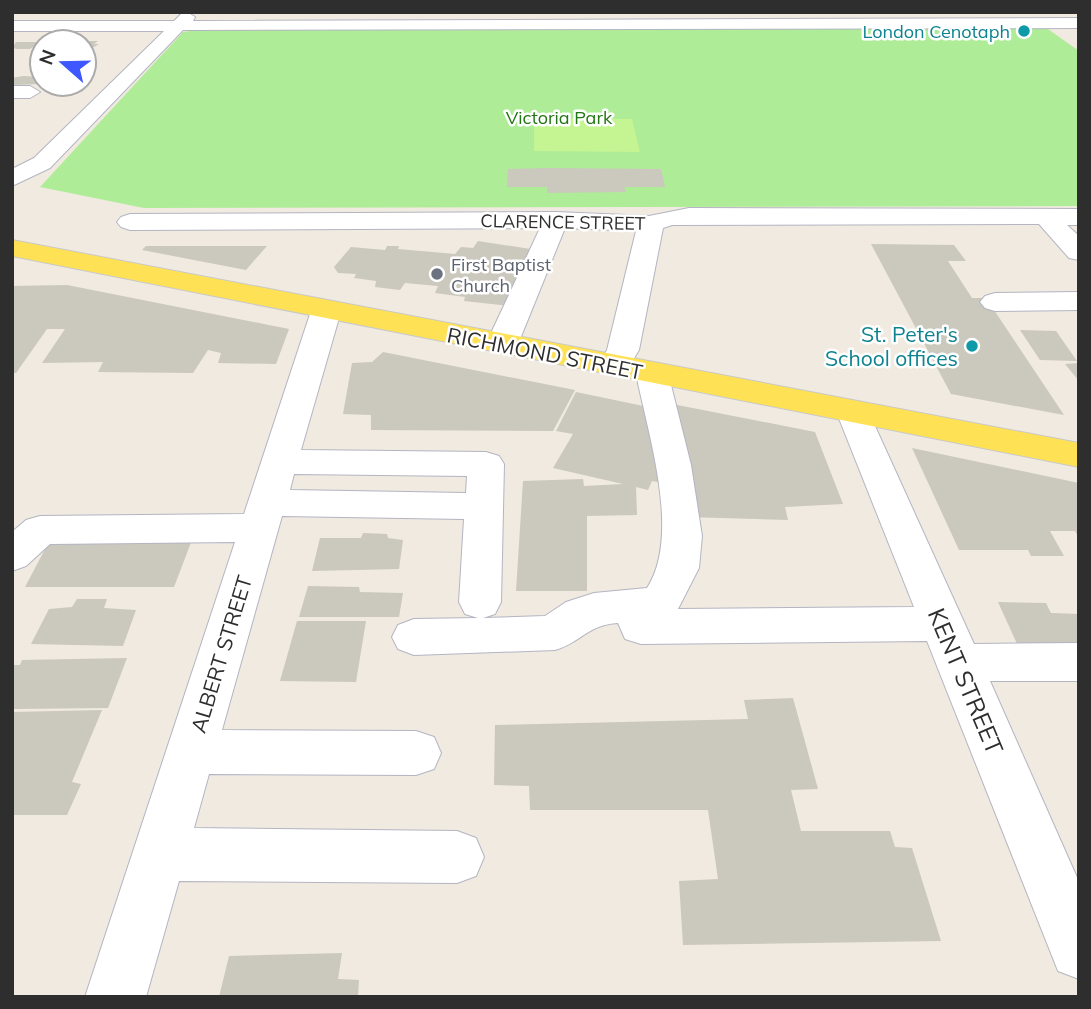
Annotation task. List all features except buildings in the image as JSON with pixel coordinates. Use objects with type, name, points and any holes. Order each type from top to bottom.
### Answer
[{"type":"main road","name":"RICHMOND STREET","points":[[13,249],[1079,455]]},
{"type":"street","points":[[12,39],[25,26],[52,12]]},
{"type":"street","points":[[12,202],[32,180],[42,163],[192,12]]},
{"type":"street","points":[[1036,12],[1079,41]]},
{"type":"street","points":[[25,26],[179,26],[434,19],[631,24],[766,24],[848,18],[1079,23]]},
{"type":"street","points":[[12,179],[42,163]]},
{"type":"street","name":"CLARENCE STREET","points":[[130,222],[556,220],[651,224],[668,218],[689,216],[1079,217]]},
{"type":"street","points":[[1046,217],[1079,252]]},
{"type":"street","points":[[502,344],[556,220]]},
{"type":"street","points":[[414,637],[555,634],[571,617],[596,607],[638,607],[661,601],[672,583],[681,559],[681,519],[633,369],[623,350],[651,224]]},
{"type":"street","points":[[995,302],[1079,301]]},
{"type":"street","name":"ALBERT STREET","points":[[115,997],[326,311]]},
{"type":"street","name":"KENT STREET","points":[[853,411],[1079,950]]},
{"type":"street","points":[[12,556],[40,530],[486,464],[480,602]]},
{"type":"street","points":[[269,498],[484,506]]},
{"type":"street","points":[[638,607],[640,627],[950,643],[1079,662]]},
{"type":"street","points":[[190,752],[416,753]]},
{"type":"street","points":[[159,854],[457,857]]},
{"type":"green space","name":"Victoria Park","points":[[1045,27],[1079,51],[1079,206],[144,208],[40,187],[183,32],[210,28]]},
{"type":"green space","points":[[534,118],[632,119],[640,152],[534,151]]},
{"type":"place","name":"London Cenotaph","points":[[1024,31]]},
{"type":"place","name":"First Baptist Church","points":[[437,274]]},
{"type":"place","name":"St. Peter's School offices","points":[[972,346]]}]
